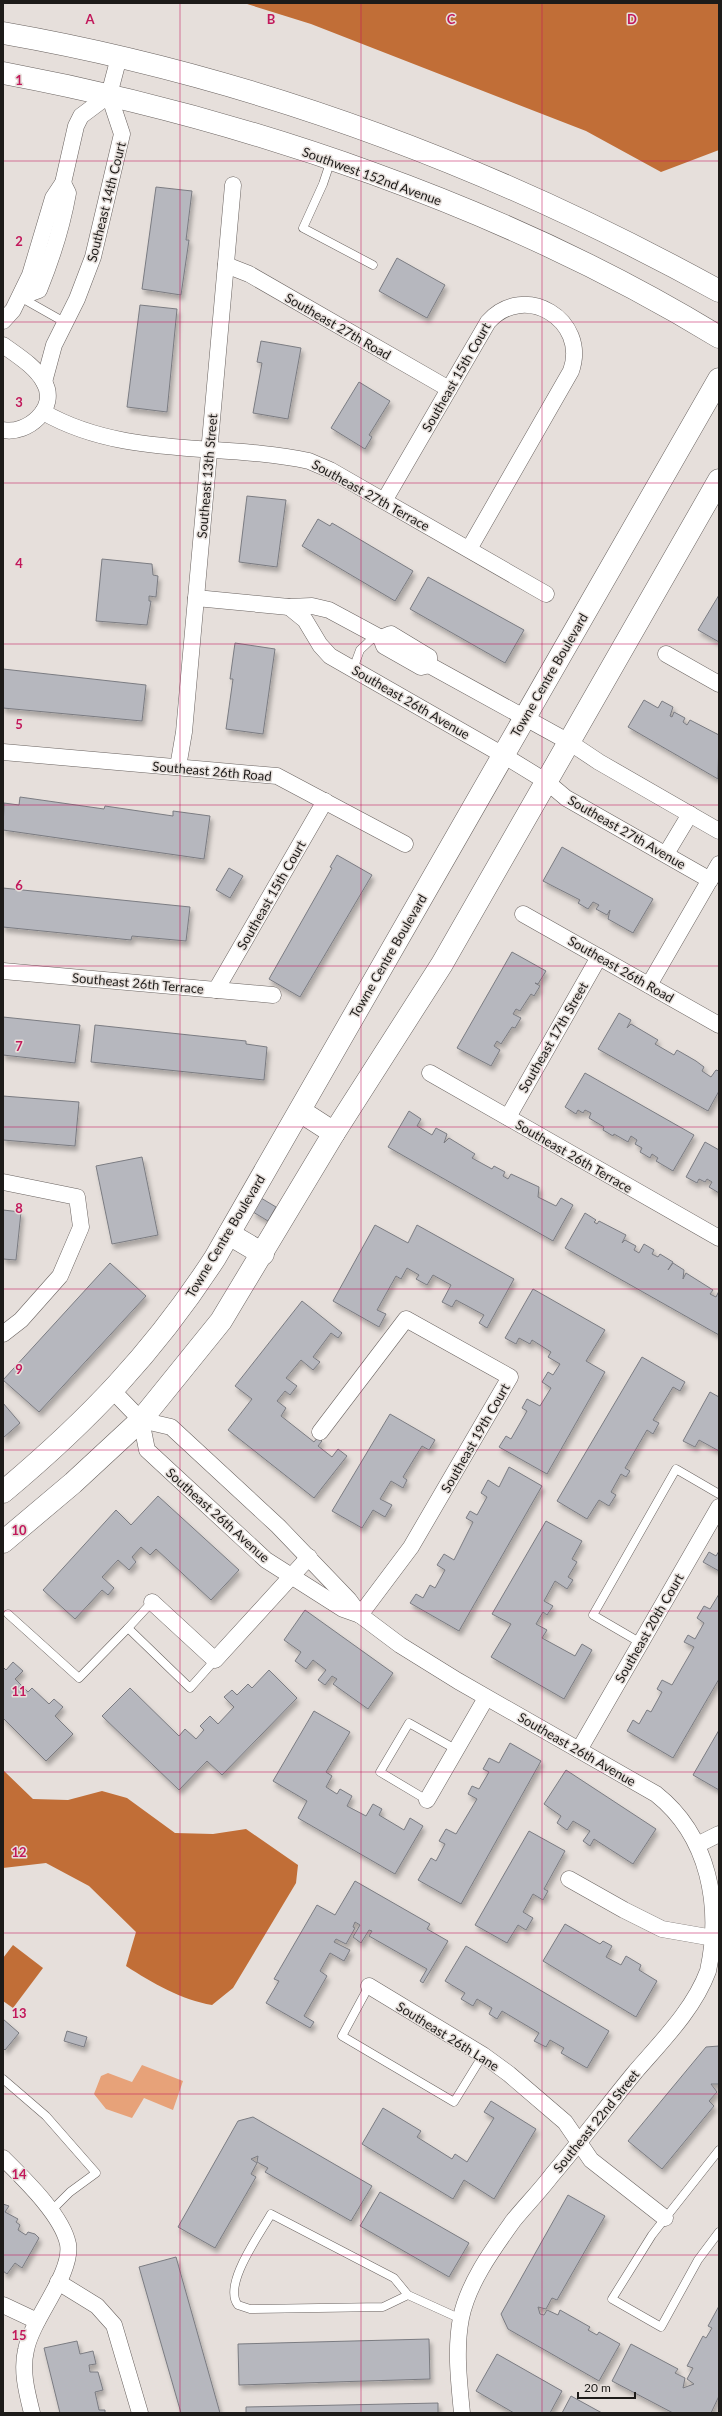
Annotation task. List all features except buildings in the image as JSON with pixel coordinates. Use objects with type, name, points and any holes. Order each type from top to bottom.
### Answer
[{"type":"street","points":[[3,33],[119,58],[274,100],[419,150],[566,213],[629,243],[719,291]]},
{"type":"street","points":[[3,321],[10,315],[20,297],[37,256],[53,198],[63,184],[76,126],[81,116],[109,95],[119,58]]},
{"type":"street","name":"Southwest 152nd Avenue","points":[[3,73],[109,95],[204,120],[332,160],[429,196],[512,231],[619,282],[719,337]]},
{"type":"street","name":"Southeast 14th Court","points":[[44,382],[54,345],[66,323],[93,257],[122,134],[109,95]]},
{"type":"street","name":"Southeast 13th Street","points":[[178,767],[184,732],[233,185]]},
{"type":"street","name":"Southeast 27th Road","points":[[226,265],[249,274],[449,389]]},
{"type":"street","name":"Southeast 15th Court","points":[[384,501],[488,322],[502,309],[520,304],[537,306],[560,320],[571,335],[575,352],[570,372],[468,549]]},
{"type":"street","points":[[3,345],[31,366],[44,382],[48,398],[43,412],[29,426],[19,431],[3,430]]},
{"type":"street","name":"Towne Centre Boulevard","points":[[3,1492],[76,1428],[113,1391],[147,1353],[196,1288],[300,1111],[719,380]]},
{"type":"street","name":"Southeast 27th Terrace","points":[[43,412],[70,427],[101,436],[142,444],[284,456],[309,461],[384,501],[546,594]]},
{"type":"street","points":[[3,1542],[73,1483],[141,1420],[202,1346],[263,1254],[334,1133],[424,995],[719,480]]},
{"type":"street","points":[[196,598],[289,608],[312,606],[329,610],[379,636],[384,646],[421,667],[429,665],[569,742],[599,762],[719,831]]},
{"type":"street","name":"Southeast 26th Avenue","points":[[289,608],[305,620],[326,652],[353,670],[503,755],[547,782]]},
{"type":"street","points":[[666,654],[719,684]]},
{"type":"street","name":"Southeast 26th Road","points":[[3,752],[277,776],[405,844]]},
{"type":"street","name":"Southeast 27th Avenue","points":[[547,782],[566,798],[710,880]]},
{"type":"street","name":"Southeast 15th Court","points":[[216,990],[325,801]]},
{"type":"street","points":[[666,854],[690,814]]},
{"type":"street","points":[[649,985],[719,864]]},
{"type":"street","name":"Southeast 26th Road","points":[[523,914],[719,1025]]},
{"type":"street","name":"Southeast 17th Street","points":[[508,1117],[599,957]]},
{"type":"street","name":"Southeast 26th Terrace","points":[[3,971],[273,995]]},
{"type":"street","name":"Southeast 26th Terrace","points":[[430,1073],[719,1238]]},
{"type":"street","points":[[300,1111],[334,1133]]},
{"type":"street","points":[[3,1182],[77,1197],[81,1226],[60,1276],[21,1320],[3,1334]]},
{"type":"street","points":[[229,1234],[263,1254]]},
{"type":"street","name":"Southeast 19th Court","points":[[320,1432],[406,1319],[510,1377],[411,1547],[360,1615]]},
{"type":"street","points":[[113,1391],[141,1420]]},
{"type":"street","name":"Southeast 26th Avenue","points":[[360,1615],[349,1600],[278,1526],[171,1427],[141,1420],[147,1450],[266,1560],[343,1609],[360,1615],[412,1652],[486,1698],[662,1799],[682,1820],[699,1844],[708,1864],[716,1890],[717,1938]]},
{"type":"street","name":"Southeast 20th Court","points":[[579,1750],[719,1507]]},
{"type":"street","points":[[152,1602],[215,1660],[309,1557]]},
{"type":"street","points":[[427,1800],[486,1698]]},
{"type":"street","points":[[699,1844],[719,1834]]},
{"type":"street","points":[[569,1879],[624,1910],[662,1929],[717,1938]]},
{"type":"street","name":"Southeast 22nd Street","points":[[462,2413],[458,2351],[461,2319],[467,2300],[501,2238],[692,2001],[709,1970],[717,1938]]},
{"type":"street","name":"Southeast 26th Lane","points":[[369,1986],[483,2055],[565,2122],[592,2160],[665,2218]]},
{"type":"street","points":[[3,2158],[50,2212],[62,2229],[68,2249],[66,2267],[37,2321],[28,2342],[24,2360],[25,2380],[32,2413]]},
{"type":"street","points":[[58,2282],[97,2306],[114,2325],[140,2413]]},
{"type":"street","points":[[3,2305],[37,2321]]},
{"type":"lane","points":[[332,160],[303,228],[373,265]]},
{"type":"lane","points":[[20,297],[66,323]]},
{"type":"lane","points":[[353,670],[360,650],[379,636]]},
{"type":"lane","points":[[641,1643],[593,1615],[676,1469],[719,1494]]},
{"type":"lane","points":[[8,1614],[79,1678],[152,1602]]},
{"type":"lane","points":[[128,1628],[190,1688],[215,1660]]},
{"type":"lane","points":[[427,1800],[380,1772],[409,1723],[457,1750]]},
{"type":"lane","points":[[369,1986],[342,2036],[454,2102],[483,2055]]},
{"type":"lane","points":[[3,2079],[46,2116],[96,2173],[70,2192],[50,2212]]},
{"type":"lane","points":[[719,2150],[665,2218],[633,2262],[612,2299],[661,2327],[695,2266],[719,2232]]},
{"type":"lane","points":[[408,2295],[383,2307],[250,2309],[238,2305],[233,2295],[233,2286],[242,2264],[271,2214],[394,2278],[408,2295],[461,2319]]},
{"type":"shaded area","points":[[244,3],[719,3],[719,150],[661,172],[586,131],[311,24]]},
{"type":"shaded area","points":[[3,1770],[33,1799],[68,1800],[102,1791],[127,1798],[175,1833],[213,1834],[246,1829],[298,1865],[296,1883],[233,1988],[212,2005],[178,1995],[146,1979],[126,1966],[136,1932],[89,1886],[46,1863],[3,1868]]},
{"type":"shaded area","points":[[13,1945],[43,1968],[13,2008],[3,2001],[3,1958]]},
{"type":"shaded area","points":[[142,2065],[183,2081],[173,2110],[144,2098],[132,2118],[106,2109],[94,2094],[101,2076],[108,2073],[132,2082]]}]
